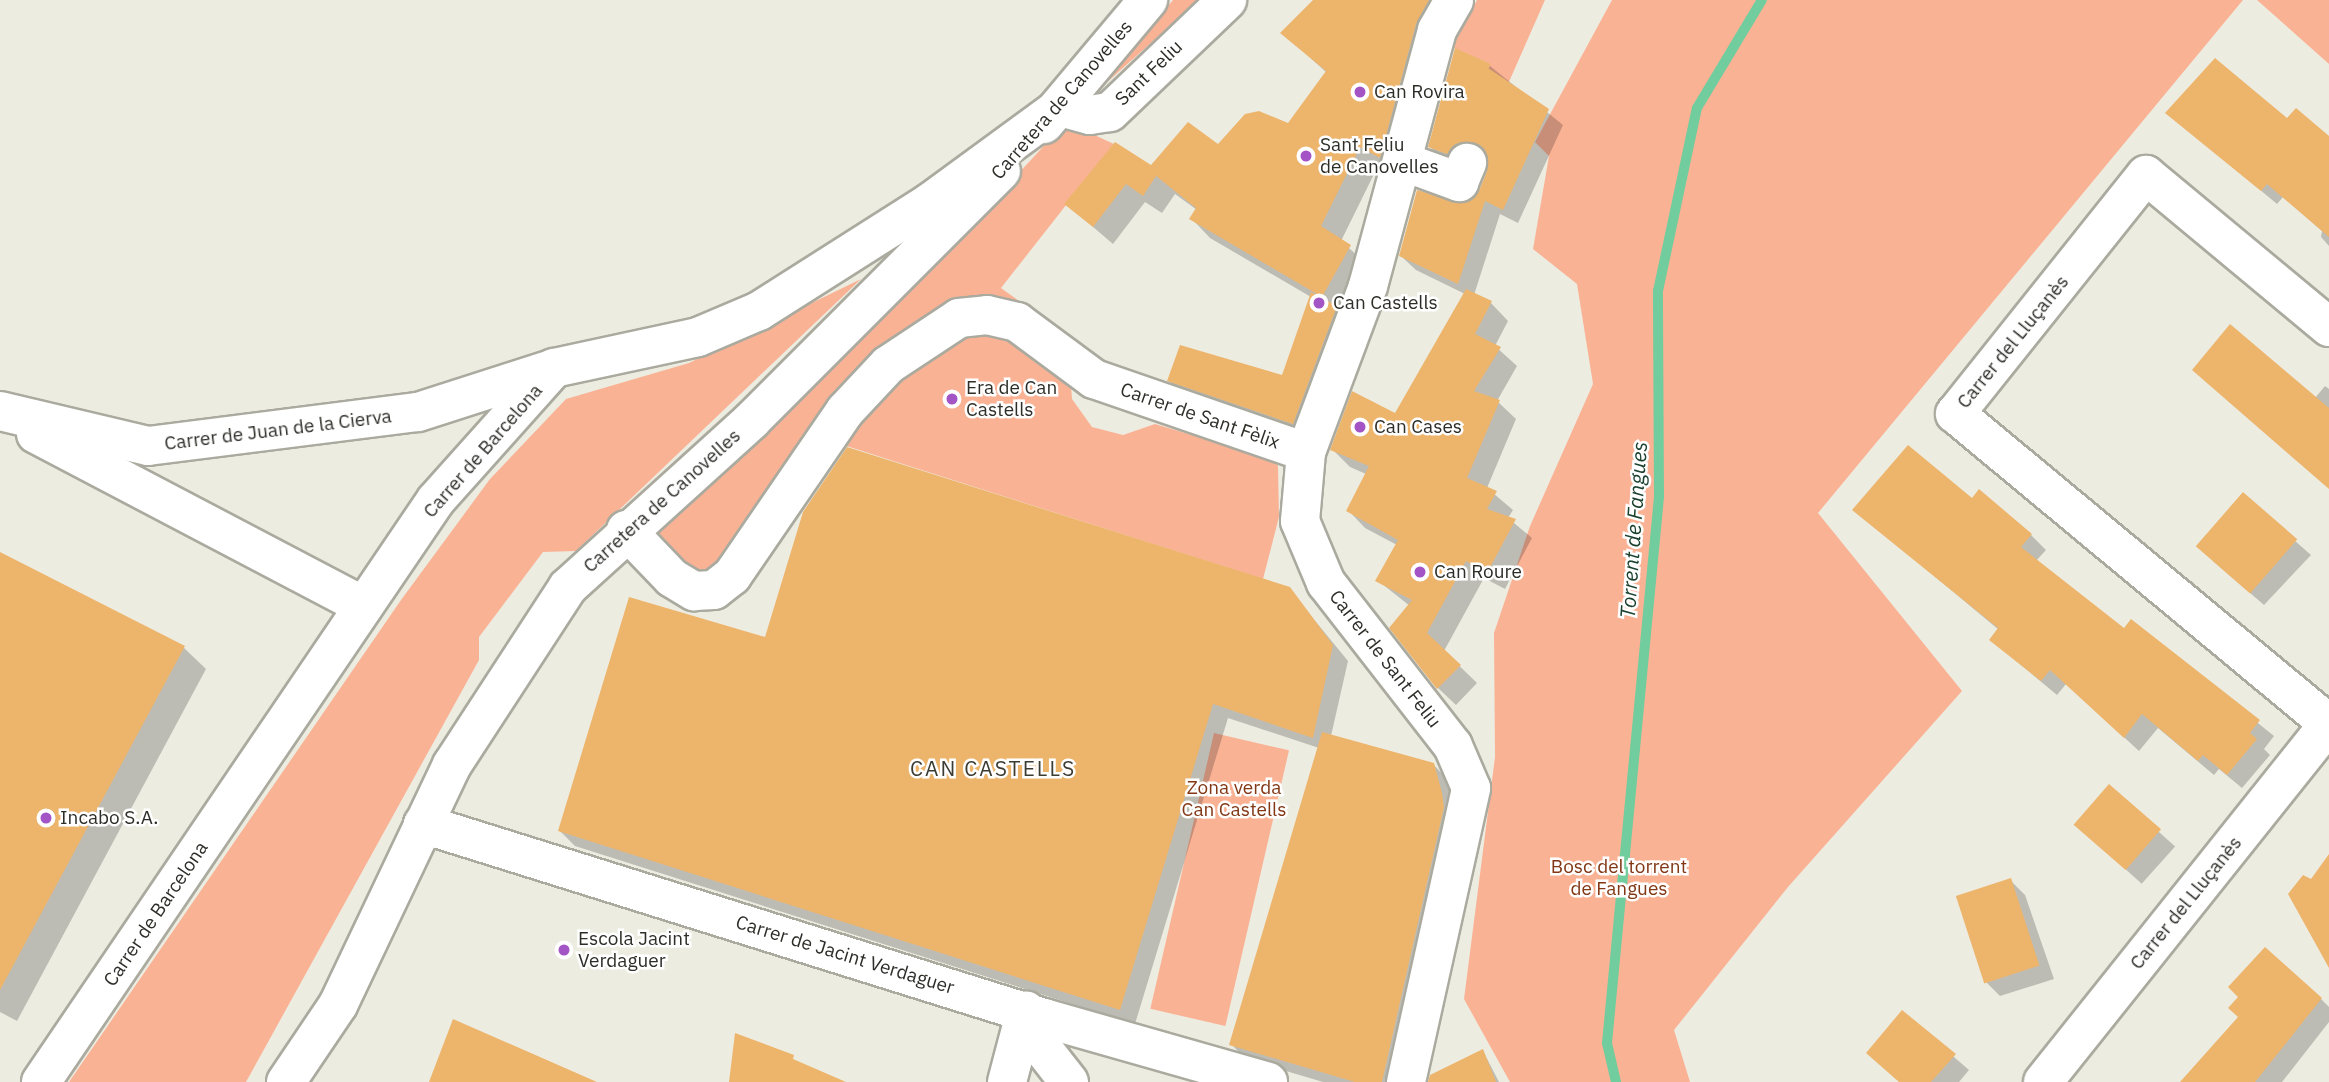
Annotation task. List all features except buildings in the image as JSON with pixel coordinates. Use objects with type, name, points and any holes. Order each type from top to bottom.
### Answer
[{"type":"street","name":"Carretera de Canovelles","points":[[286,1082],[338,1005],[452,765],[568,587],[626,530],[752,420],[932,244],[1059,107],[1148,0]]},
{"type":"street","name":"Sant Feliu","points":[[1059,107],[1090,115],[1110,112],[1227,0]]},
{"type":"street","name":"Carrer de Sant Feliu","points":[[1406,1082],[1471,788],[1453,746],[1326,583],[1300,521],[1306,453],[1368,286],[1404,162],[1437,30],[1454,0]]},
{"type":"street","name":"Carrer de Barcelona","points":[[41,1082],[436,500],[554,368],[698,337],[759,311],[929,203],[1059,107]]},
{"type":"street","points":[[1404,162],[1458,182],[1467,163]]},
{"type":"street","name":"Carrer del Lluçanès","points":[[2043,1082],[2329,724],[1955,414],[2146,175],[2329,327]]},
{"type":"street","name":"Carrer de Sant Fèlix","points":[[626,530],[672,578],[694,591],[714,590],[733,576],[845,411],[888,365],[958,318],[987,315],[1017,322],[1094,379],[1306,453]]},
{"type":"street","name":"Carrer de Juan de la Cierva","points":[[0,413],[148,446],[418,412],[554,368]]},
{"type":"street","name":"Carrer de Juan de la Cierva","points":[[0,413],[365,606]]},
{"type":"street","name":"Carrer de Jacint Verdaguer","points":[[423,824],[1035,1014],[1268,1082]]},
{"type":"street","points":[[1007,1082],[1035,1014]]},
{"type":"street","points":[[1035,1014],[1040,1045],[1069,1082]]},
{"type":"green space","points":[[1173,0],[1199,0],[1096,92]]},
{"type":"green space","points":[[1477,0],[1545,0],[1497,109],[1477,88],[1490,64],[1451,47]]},
{"type":"green space","name":"Bosc del torrent de Fangues","points":[[1612,0],[2243,0],[1818,513],[1962,691],[1788,887],[1674,1030],[1690,1082],[1510,1082],[1464,999],[1495,757],[1494,633],[1530,526],[1593,384],[1577,284],[1533,249],[1549,156],[1535,142]]},
{"type":"green space","points":[[2257,0],[2329,0],[2329,64]]},
{"type":"green space","points":[[1066,122],[1114,144],[1001,288],[1023,304],[951,310],[706,583],[641,530],[950,247]]},
{"type":"green space","points":[[861,279],[576,551],[543,552],[479,637],[479,660],[246,1082],[69,1082],[401,600],[490,479],[566,399],[689,363]]},
{"type":"green space","points":[[976,330],[1009,331],[1070,373],[1072,399],[1092,427],[1123,435],[1155,424],[1272,459],[1278,466],[1279,517],[1263,579],[837,443],[880,386]]},
{"type":"green space","name":"Zona verda Can Castells","points":[[1214,733],[1289,750],[1225,1026],[1150,1009]]},
{"type":"waterway","name":"Torrent de Fangues","points":[[1616,1082],[1607,1043],[1659,497],[1658,291],[1697,108],[1762,0]]},
{"type":"place","name":"Can Rovira","points":[[1360,92]]},
{"type":"place","name":"Sant Feliu de Canovelles","points":[[1306,156]]},
{"type":"place","name":"Can Castells","points":[[1319,303]]},
{"type":"place","name":"Era de Can Castells","points":[[952,399]]},
{"type":"place","name":"Can Cases","points":[[1360,427]]},
{"type":"place","name":"Can Roure","points":[[1420,572]]},
{"type":"place","name":"Incabo S.A.","points":[[46,818]]},
{"type":"place","name":"Escola Jacint Verdaguer","points":[[564,950]]},
{"type":"district","name":"CAN CASTELLS","points":[[993,768]]}]
